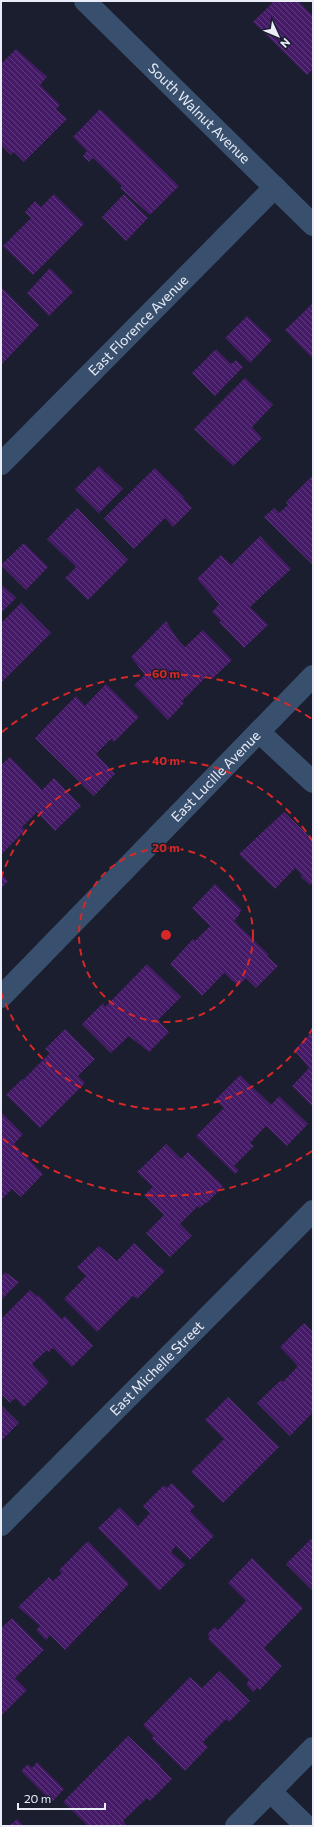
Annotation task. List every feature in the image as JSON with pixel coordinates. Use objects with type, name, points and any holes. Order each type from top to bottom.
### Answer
[{"type":"street","name":"South Walnut Avenue","points":[[85,1],[313,225]]},
{"type":"street","name":"East Florence Avenue","points":[[1,464],[275,187]]},
{"type":"street","name":"East Lucille Avenue","points":[[1,997],[313,676]]},
{"type":"street","points":[[259,732],[313,782]]},
{"type":"street","name":"East Michelle Street","points":[[1,1525],[313,1211]]},
{"type":"street","points":[[236,1826],[313,1748]]},
{"type":"street","points":[[270,1791],[306,1826]]},
{"type":"building","points":[[274,1],[298,1],[313,16],[313,69],[307,75],[253,22]]},
{"type":"building","points":[[16,49],[47,77],[40,85],[60,105],[56,109],[67,119],[24,162],[14,152],[11,155],[1,145],[1,64]]},
{"type":"building","points":[[100,109],[179,186],[150,215],[120,188],[122,186],[93,158],[89,162],[83,156],[87,151],[73,137]]},
{"type":"building","points":[[54,194],[84,224],[33,275],[3,246],[31,218],[25,212],[35,201],[41,207]]},
{"type":"building","points":[[124,194],[148,218],[126,241],[102,217]]},
{"type":"building","points":[[50,268],[73,292],[49,316],[27,293]]},
{"type":"building","points":[[1,287],[39,325],[1,365]]},
{"type":"building","points":[[313,303],[313,359],[285,330]]},
{"type":"building","points":[[247,316],[272,340],[250,363],[225,338]]},
{"type":"building","points":[[216,349],[231,364],[236,360],[243,367],[215,396],[192,373]]},
{"type":"building","points":[[245,378],[273,405],[252,427],[262,438],[233,466],[194,429]]},
{"type":"building","points":[[99,466],[123,489],[99,513],[75,489]]},
{"type":"building","points":[[155,468],[184,497],[183,498],[192,508],[173,527],[165,518],[134,549],[104,518]]},
{"type":"building","points":[[313,475],[313,565],[264,517],[274,508],[279,513],[288,505],[286,502]]},
{"type":"building","points":[[77,508],[128,560],[88,600],[65,578],[76,567],[47,539]]},
{"type":"building","points":[[260,536],[291,569],[250,607],[268,625],[244,648],[219,622],[221,621],[212,612],[219,604],[197,579],[221,555],[231,565]]},
{"type":"building","points":[[24,543],[48,567],[26,590],[1,565]]},
{"type":"building","points":[[1,584],[16,598],[1,613]]},
{"type":"building","points":[[21,603],[51,633],[1,683],[1,623]]},
{"type":"building","points":[[166,621],[178,640],[185,647],[203,630],[232,660],[212,679],[208,675],[182,701],[184,703],[168,720],[134,685],[145,675],[131,657]]},
{"type":"building","points":[[106,684],[139,717],[114,742],[111,739],[96,754],[115,774],[94,796],[35,738],[76,696],[85,706]]},
{"type":"building","points":[[10,757],[42,790],[54,778],[81,806],[55,831],[37,812],[22,827],[25,830],[1,855],[1,765]]},
{"type":"building","points":[[284,812],[313,840],[313,886],[301,877],[302,875],[295,868],[275,889],[239,854]]},
{"type":"building","points":[[1,873],[8,881],[1,888]]},
{"type":"building","points":[[215,884],[242,910],[234,921],[269,955],[267,956],[278,966],[256,988],[246,978],[238,986],[224,973],[202,996],[170,964],[193,939],[195,941],[210,926],[192,908]]},
{"type":"building","points":[[147,964],[181,997],[158,1020],[169,1032],[149,1052],[129,1036],[111,1053],[82,1024],[103,1003],[105,1007]]},
{"type":"building","points":[[65,1029],[95,1059],[78,1076],[85,1083],[40,1128],[6,1095],[50,1053],[45,1049]]},
{"type":"building","points":[[313,1031],[313,1107],[292,1086],[309,1068],[294,1050]]},
{"type":"building","points":[[240,1075],[271,1105],[279,1096],[308,1124],[287,1146],[266,1126],[250,1143],[254,1146],[234,1166],[239,1170],[235,1174],[196,1136],[224,1108],[215,1100]]},
{"type":"building","points":[[1,1112],[23,1134],[14,1144],[43,1174],[21,1197],[12,1189],[1,1200]]},
{"type":"building","points":[[166,1144],[181,1159],[188,1152],[223,1186],[207,1203],[206,1202],[200,1208],[198,1206],[180,1224],[192,1236],[170,1257],[146,1233],[164,1215],[144,1195],[153,1187],[137,1172]]},
{"type":"building","points":[[134,1243],[165,1271],[137,1299],[133,1296],[97,1332],[64,1299],[86,1276],[77,1267],[99,1246],[117,1261]]},
{"type":"building","points":[[5,1272],[19,1282],[1,1300],[1,1277]]},
{"type":"building","points":[[30,1290],[37,1297],[38,1295],[62,1319],[65,1316],[93,1346],[72,1367],[53,1348],[49,1352],[47,1350],[32,1364],[49,1382],[24,1407],[15,1398],[10,1403],[1,1394],[1,1319]]},
{"type":"building","points":[[304,1323],[313,1332],[313,1412],[290,1436],[257,1403],[281,1380],[283,1382],[298,1366],[280,1347]]},
{"type":"building","points":[[228,1397],[279,1447],[223,1503],[191,1472],[224,1439],[205,1420]]},
{"type":"building","points":[[1,1405],[19,1423],[1,1441]]},
{"type":"building","points":[[172,1483],[195,1506],[190,1511],[214,1536],[190,1560],[176,1546],[171,1552],[185,1565],[159,1591],[98,1528],[120,1507],[138,1526],[150,1513],[143,1506],[164,1485],[167,1488]]},
{"type":"building","points":[[313,1537],[313,1591],[286,1564]]},
{"type":"building","points":[[88,1541],[129,1584],[65,1650],[50,1635],[46,1640],[36,1630],[40,1626],[18,1607],[49,1577],[53,1581],[62,1573],[59,1570]]},
{"type":"building","points":[[252,1558],[303,1608],[264,1648],[282,1666],[260,1690],[257,1688],[253,1692],[246,1684],[249,1680],[208,1639],[210,1637],[207,1634],[215,1627],[218,1630],[246,1601],[228,1583]]},
{"type":"building","points":[[12,1618],[44,1650],[15,1678],[27,1690],[1,1716],[1,1628]]},
{"type":"building","points":[[219,1671],[250,1701],[229,1722],[226,1719],[203,1742],[208,1747],[185,1771],[151,1738],[154,1736],[143,1725],[190,1677],[202,1688]]},
{"type":"building","points":[[128,1736],[161,1766],[160,1767],[172,1779],[150,1801],[147,1798],[123,1821],[126,1825],[125,1826],[88,1826],[63,1802]]},
{"type":"building","points":[[37,1762],[64,1789],[52,1802],[21,1771],[28,1764],[32,1768]]},
{"type":"building","points":[[17,1819],[24,1826],[9,1826]]}]
